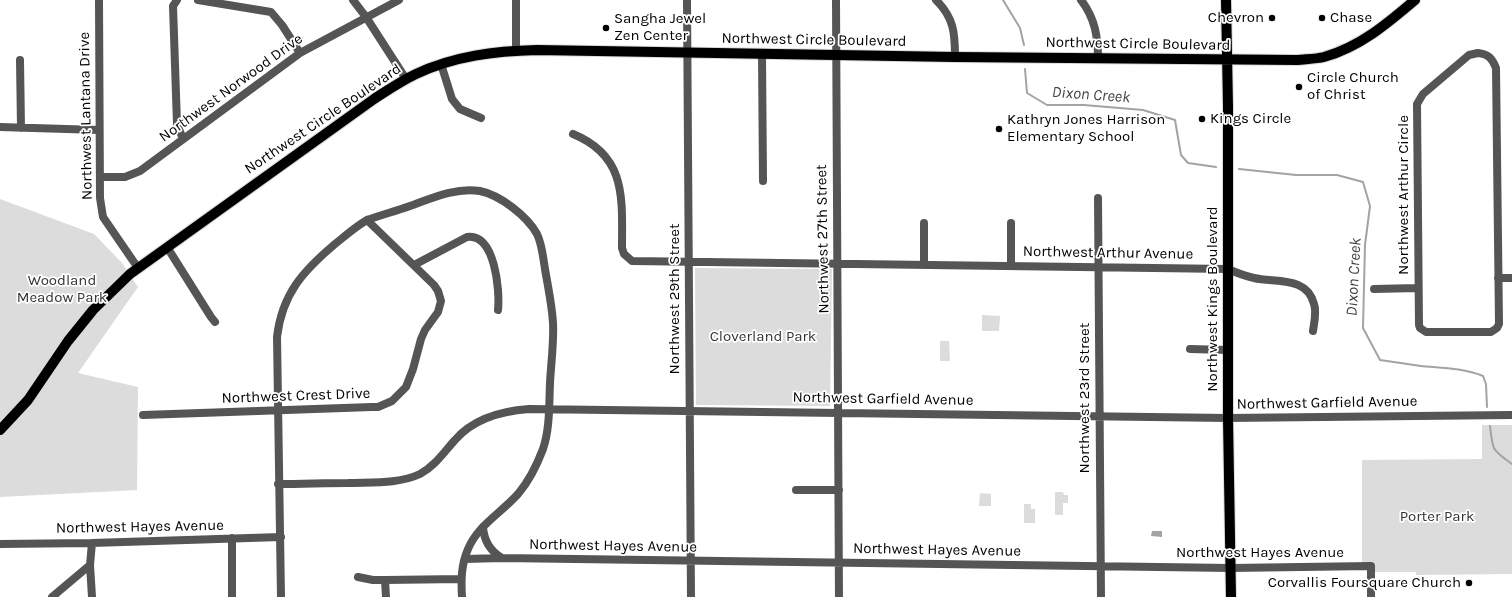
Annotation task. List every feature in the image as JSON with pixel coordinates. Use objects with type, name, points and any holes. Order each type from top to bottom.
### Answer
[{"type":"main road","name":"Northwest Kings Boulevard","points":[[1226,0],[1228,418],[1231,597]]},
{"type":"main road","name":"Northwest Circle Boulevard","points":[[0,430],[28,400],[68,341],[92,310],[138,268],[348,117],[406,79],[441,64],[478,54],[516,51],[687,52],[836,56],[1227,61],[1297,60],[1322,57],[1364,39],[1381,29],[1415,0]]},
{"type":"street","name":"Northwest Lantana Drive","points":[[99,0],[100,198],[103,217],[138,268]]},
{"type":"street","points":[[177,0],[173,6],[176,124],[183,139]]},
{"type":"street","points":[[198,0],[271,12],[282,25],[300,53]]},
{"type":"street","points":[[353,0],[406,79]]},
{"type":"street","name":"Northwest Norwood Drive","points":[[100,177],[131,176],[300,53],[399,0]]},
{"type":"street","points":[[516,0],[516,51]]},
{"type":"street","name":"Northwest 29th Street","points":[[687,0],[691,597]]},
{"type":"street","name":"Northwest 27th Street","points":[[836,0],[839,597]]},
{"type":"street","points":[[936,0],[945,10],[952,24],[955,34],[955,57]]},
{"type":"street","points":[[1080,0],[1089,12],[1097,33],[1098,59]]},
{"type":"street","name":"Northwest Arthur Circle","points":[[1478,53],[1491,58],[1496,68],[1498,278],[1499,324],[1497,328],[1491,332],[1428,332],[1423,331],[1419,325],[1418,100],[1423,94],[1469,56],[1478,53]]},
{"type":"street","points":[[762,54],[763,181]]},
{"type":"street","points":[[20,60],[21,128]]},
{"type":"street","points":[[441,64],[452,99],[460,109],[480,118]]},
{"type":"street","points":[[0,127],[99,130]]},
{"type":"street","name":"Northwest Arthur Avenue","points":[[574,134],[593,144],[608,159],[614,168],[620,185],[622,197],[622,248],[627,258],[636,261],[1228,269],[1255,278],[1293,282],[1302,286],[1310,295],[1315,304],[1313,331]]},
{"type":"street","points":[[280,597],[281,538],[278,484],[277,338],[280,318],[286,301],[296,283],[321,256],[358,225],[367,220],[436,196],[449,193],[479,191],[493,195],[524,217],[531,225],[540,241],[551,305],[553,330],[546,437],[537,463],[518,494],[483,526],[471,544],[465,558],[461,579],[462,597]]},
{"type":"street","name":"Northwest 23rd Street","points":[[1098,198],[1101,597]]},
{"type":"street","name":"Northwest Crest Drive","points":[[143,415],[378,407],[392,401],[400,394],[409,382],[425,330],[438,312],[440,297],[434,285],[367,220]]},
{"type":"street","points":[[924,223],[924,264]]},
{"type":"street","name":"Northwest Arthur Avenue","points":[[1011,223],[1011,266]]},
{"type":"street","points":[[414,265],[467,237],[472,236],[478,238],[488,253],[496,274],[498,286],[498,310]]},
{"type":"street","points":[[167,246],[211,318],[215,322]]},
{"type":"street","points":[[1498,278],[1512,278]]},
{"type":"street","points":[[1374,289],[1418,288]]},
{"type":"street","points":[[1190,349],[1228,350]]},
{"type":"street","name":"Northwest Garfield Avenue","points":[[278,484],[390,481],[421,474],[430,468],[459,435],[480,420],[493,414],[509,410],[549,409],[1228,418],[1512,415]]},
{"type":"street","points":[[796,490],[839,490]]},
{"type":"street","points":[[483,526],[487,544],[491,550],[502,558]]},
{"type":"street","points":[[232,538],[232,597]]},
{"type":"street","name":"Northwest Hayes Avenue","points":[[0,544],[281,538]]},
{"type":"street","points":[[92,543],[90,565],[92,597]]},
{"type":"street","name":"Northwest Hayes Avenue","points":[[465,558],[1231,568],[1371,566],[1371,597]]},
{"type":"street","points":[[52,597],[90,565]]},
{"type":"street","points":[[358,577],[373,580],[461,579]]},
{"type":"street","points":[[385,580],[386,597]]},
{"type":"green space","name":"Woodland Meadow Park","points":[[0,199],[94,234],[122,263],[138,287],[78,373],[138,387],[137,490],[0,497]]},
{"type":"green space","name":"Cloverland Park","points":[[695,268],[832,269],[830,406],[696,405]]},
{"type":"green space","points":[[982,315],[1000,316],[999,331],[982,331]]},
{"type":"green space","points":[[940,341],[949,341],[950,361],[940,361]]},
{"type":"green space","name":"Porter Park","points":[[1482,425],[1512,425],[1512,574],[1416,575],[1416,572],[1373,572],[1373,562],[1362,562],[1362,460],[1482,459]]},
{"type":"green space","points":[[1055,492],[1063,492],[1064,495],[1068,495],[1068,503],[1063,503],[1063,515],[1055,515]]},
{"type":"green space","points":[[980,493],[991,494],[991,506],[979,506]]},
{"type":"green space","points":[[1024,504],[1031,504],[1031,509],[1035,509],[1035,523],[1024,523]]},
{"type":"shaded area","points":[[1152,531],[1162,531],[1162,537],[1151,536]]},
{"type":"waterway","name":"Dixon Creek","points":[[1003,0],[1020,28],[1024,45]]},
{"type":"waterway","name":"Dixon Creek","points":[[1025,69],[1027,93],[1047,105],[1084,105],[1143,110],[1175,120],[1181,155],[1188,163],[1216,167]]},
{"type":"waterway","name":"Dixon Creek","points":[[1239,169],[1296,175],[1337,175],[1363,182],[1370,206],[1365,245],[1363,328],[1380,360],[1460,370],[1483,376],[1486,384],[1487,407]]},
{"type":"waterway","name":"Dixon Creek","points":[[1490,426],[1492,441],[1495,449],[1512,464]]},
{"type":"place","name":"Chevron","points":[[1272,18]]},
{"type":"place","name":"Chase","points":[[1322,18]]},
{"type":"place","name":"Sangha Jewel Zen Center","points":[[606,28]]},
{"type":"place","name":"Circle Church of Christ","points":[[1299,87]]},
{"type":"place","name":"Kings Circle","points":[[1202,119]]},
{"type":"place","name":"Kathryn Jones Harrison Elementary School","points":[[999,129]]},
{"type":"place","name":"Corvallis Foursquare Church","points":[[1469,583]]}]
